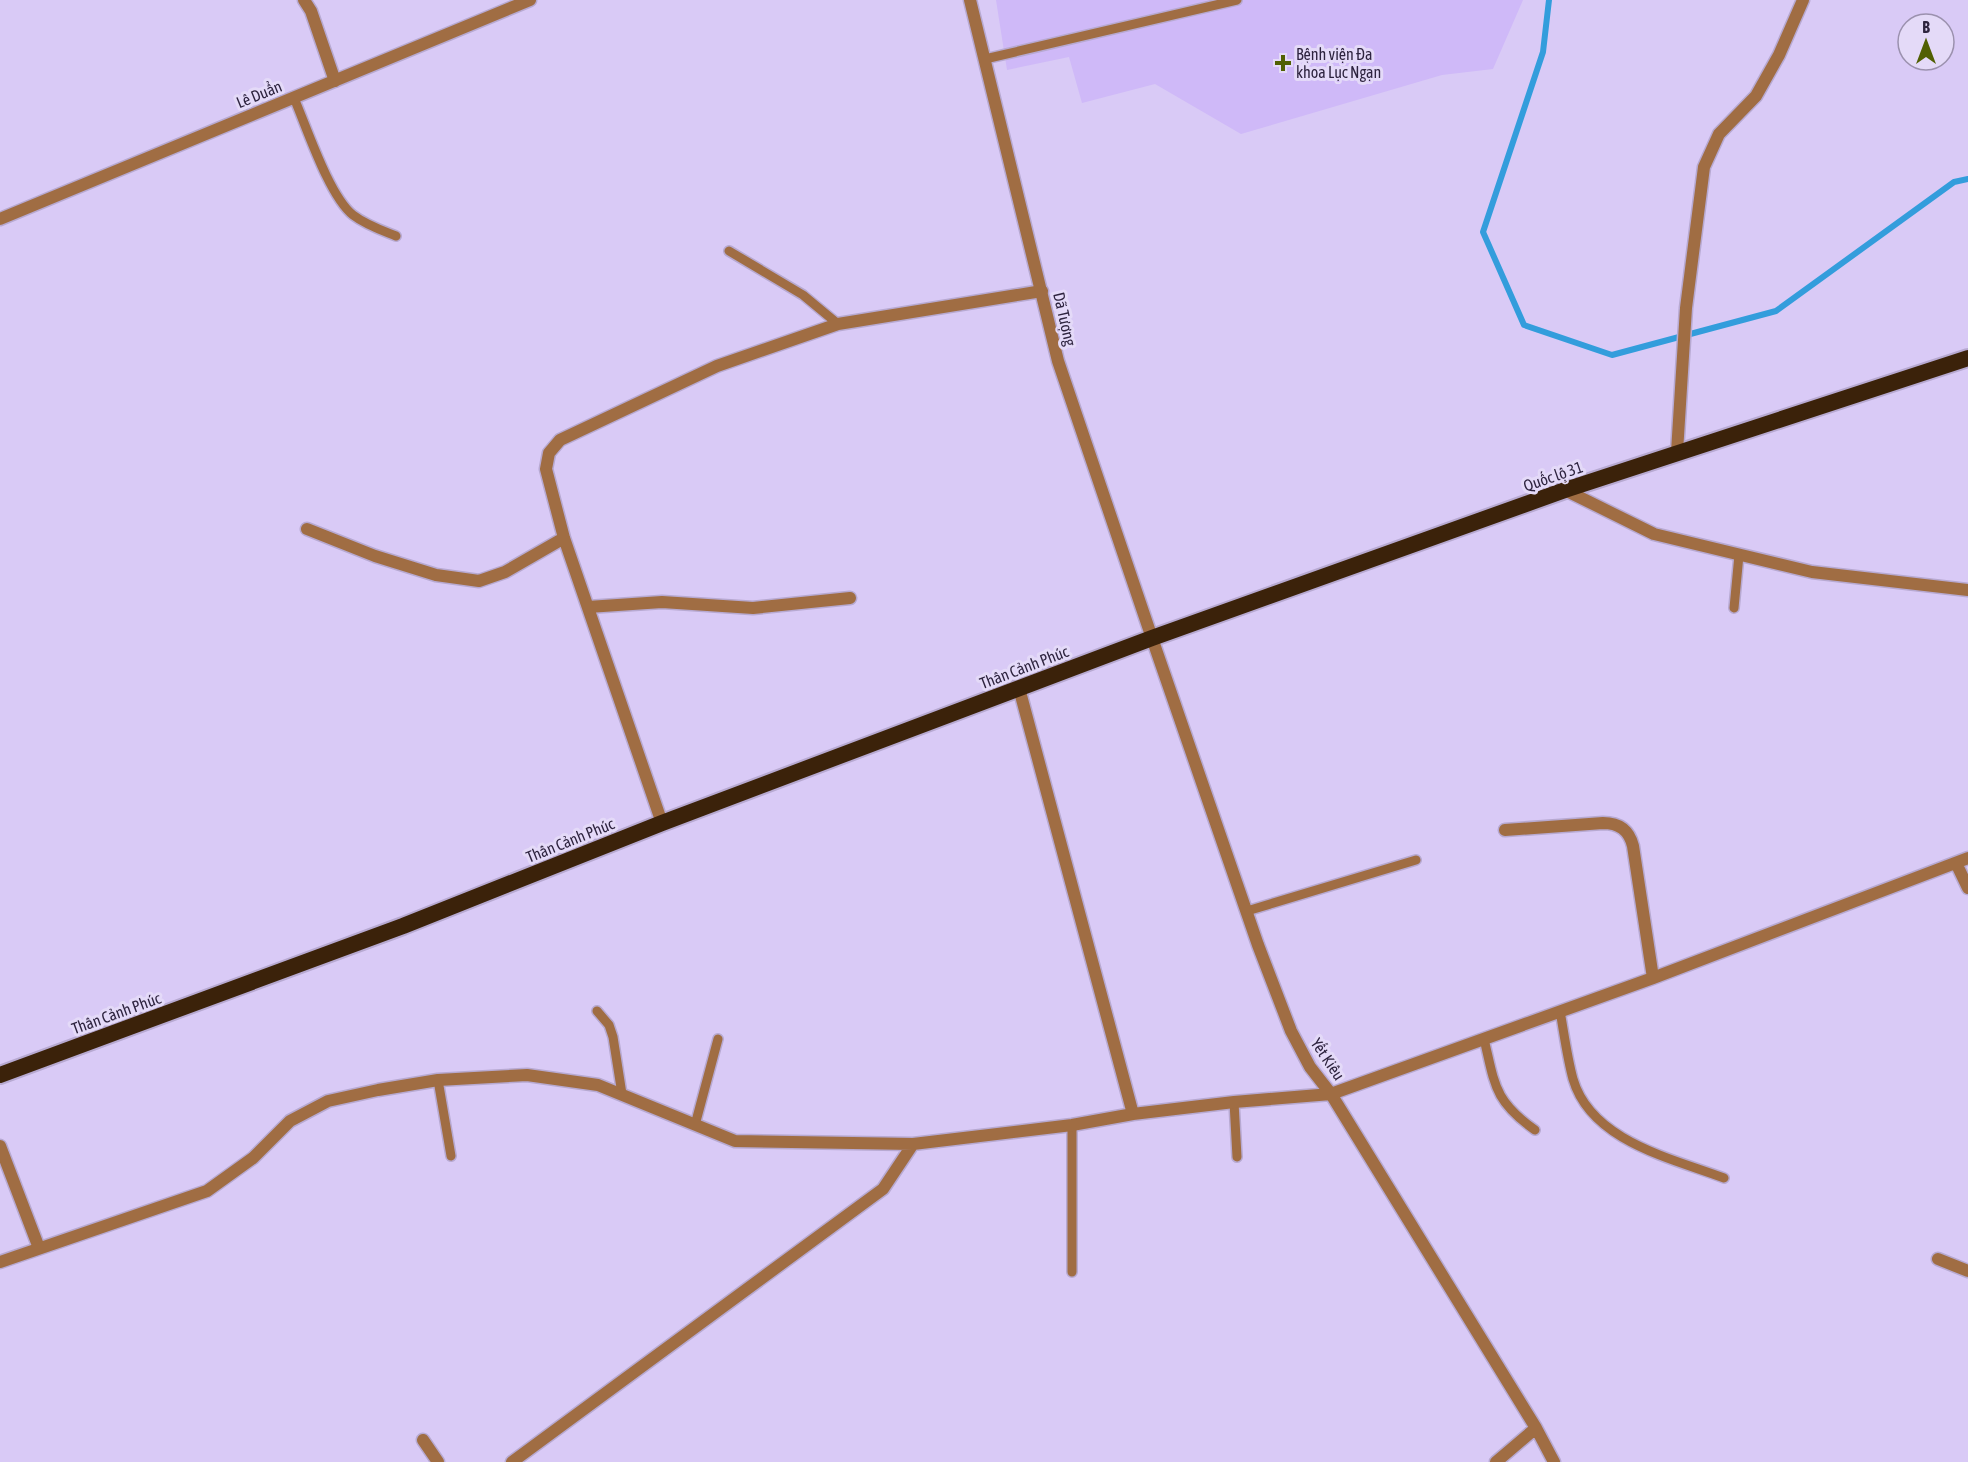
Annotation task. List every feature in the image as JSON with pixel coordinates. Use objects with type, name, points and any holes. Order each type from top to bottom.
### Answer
[{"type":"highway","name":"Quốc lộ 31","points":[[1152,638],[1565,490],[1968,358]]},
{"type":"highway","name":"Thân Cảnh Phúc","points":[[0,1075],[403,926],[662,823],[1152,638]]},
{"type":"street","points":[[304,0],[335,81]]},
{"type":"street","name":"Lê Duẩn","points":[[0,219],[530,0]]},
{"type":"street","name":"Dã Tượng","points":[[970,0],[1058,361],[1152,638]]},
{"type":"street","points":[[1677,452],[1686,308],[1704,167],[1719,134],[1756,96],[1779,55],[1803,0]]},
{"type":"street","points":[[662,823],[564,537],[546,470],[549,453],[560,440],[717,366],[838,324],[1042,291]]},
{"type":"street","points":[[1565,490],[1654,534],[1812,572],[1968,590]]},
{"type":"street","points":[[307,529],[386,560],[436,574],[479,580],[505,572],[564,537]]},
{"type":"street","points":[[588,608],[662,602],[753,608],[850,598]]},
{"type":"street","name":"Yết Kiêu","points":[[1152,638],[1290,1031],[1310,1067],[1331,1094],[1536,1428],[1554,1462]]},
{"type":"street","points":[[1019,688],[1133,1114]]},
{"type":"street","points":[[1505,830],[1614,823],[1628,832],[1633,846],[1653,978]]},
{"type":"street","points":[[0,1262],[207,1191],[253,1158],[290,1121],[328,1101],[378,1090],[438,1080],[527,1075],[598,1084],[735,1142],[913,1144],[1072,1125],[1133,1114],[1331,1094],[1653,978],[1962,861],[1968,888]]},
{"type":"street","points":[[512,1462],[883,1189],[913,1144]]},
{"type":"street","points":[[0,1146],[39,1248]]},
{"type":"street","points":[[1938,1259],[1968,1271]]},
{"type":"street","points":[[1496,1462],[1536,1428]]},
{"type":"street","points":[[423,1440],[438,1462]]},
{"type":"lane","points":[[985,59],[1237,0]]},
{"type":"lane","points":[[294,98],[340,201],[360,220],[396,236]]},
{"type":"lane","points":[[729,250],[803,295],[838,324]]},
{"type":"lane","points":[[1734,608],[1739,555]]},
{"type":"lane","points":[[1247,911],[1416,860]]},
{"type":"lane","points":[[597,1011],[609,1025],[613,1037],[622,1094]]},
{"type":"lane","points":[[1560,1011],[1573,1080],[1594,1117],[1629,1142],[1724,1179]]},
{"type":"lane","points":[[695,1125],[718,1039]]},
{"type":"lane","points":[[1484,1039],[1500,1096],[1517,1118],[1535,1130]]},
{"type":"lane","points":[[438,1080],[451,1156]]},
{"type":"lane","points":[[1234,1102],[1237,1157]]},
{"type":"lane","points":[[1072,1125],[1072,1272]]},
{"type":"shaded area","name":"Bệnh viện Đa khoa Lục Ngạn","points":[[996,0],[1523,0],[1493,69],[1442,75],[1241,134],[1155,84],[1082,103],[1069,57],[1007,70]]},
{"type":"waterway","points":[[1549,0],[1543,52],[1483,232],[1524,325],[1612,355],[1776,311],[1954,182],[1968,179]]},
{"type":"place","name":"Bệnh viện Đa khoa Lục Ngạn","points":[[1283,63]]}]
